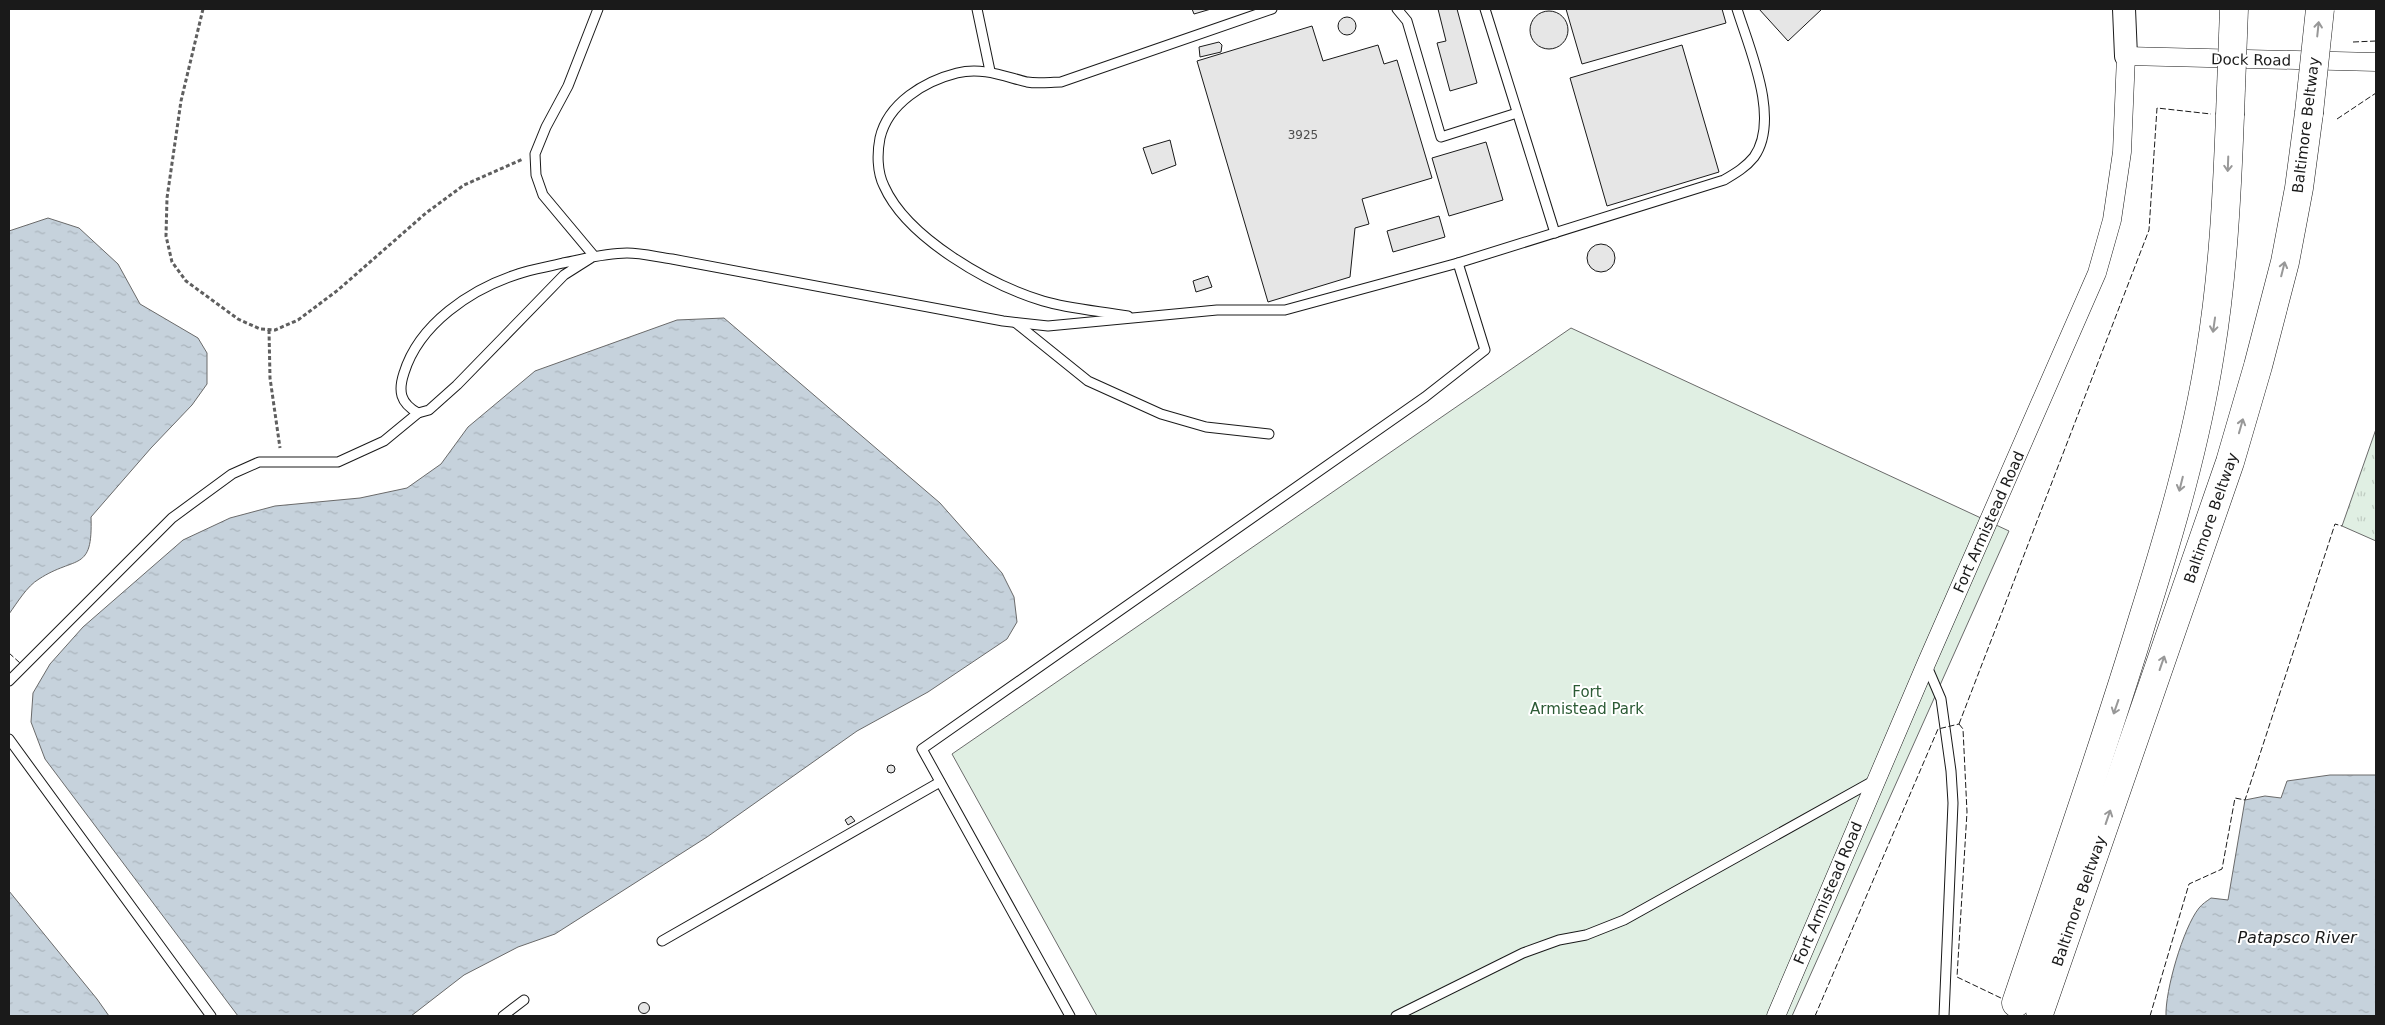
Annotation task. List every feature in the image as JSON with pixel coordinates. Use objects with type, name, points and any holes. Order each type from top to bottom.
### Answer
[{"type":"highway","name":"Baltimore Beltway","points":[[2234,9],[2223,258],[2210,356],[2191,444],[2165,547],[2028,1007],[2230,462],[2258,366],[2285,262],[2299,188],[2320,9]]},
{"type":"street","name":"Fort Armistead Road","points":[[1776,1016],[1926,664],[2097,273],[2112,220],[2122,152],[2126,56],[2124,9]]},
{"type":"street","name":"Dock Road","points":[[2126,56],[2376,62]]},
{"type":"lane","points":[[594,256],[544,195],[536,175],[535,154],[546,127],[568,86],[598,9]]},
{"type":"lane","points":[[977,9],[990,71]]},
{"type":"lane","points":[[1141,318],[1044,302],[1000,285],[920,234],[895,207],[883,184],[877,153],[883,126],[895,107],[924,86],[958,73],[990,71],[1029,82],[1061,82],[1272,9]]},
{"type":"lane","points":[[1397,9],[1407,21],[1441,137],[1518,112]]},
{"type":"lane","points":[[1485,9],[1555,233]]},
{"type":"lane","points":[[418,414],[409,408],[401,398],[400,385],[410,355],[424,335],[449,310],[480,291],[518,274],[594,256],[627,253],[672,259],[1016,323],[1048,326],[1217,310],[1284,310],[1458,263],[1724,180],[1743,169],[1755,156],[1762,142],[1765,124],[1763,97],[1737,9]]},
{"type":"lane","points":[[9,681],[172,518],[232,474],[259,462],[338,462],[384,441],[418,414],[429,410],[457,385],[564,275],[594,256]]},
{"type":"lane","points":[[1066,1015],[922,749],[1425,398],[1485,350],[1458,263]]},
{"type":"lane","points":[[1016,323],[1088,380],[1161,414],[1206,426],[1269,434]]},
{"type":"lane","points":[[1926,664],[1941,699],[1951,771],[1953,803],[1944,1016]]},
{"type":"lane","points":[[9,739],[211,1016]]},
{"type":"lane","points":[[1396,1016],[1522,953],[1559,940],[1586,934],[1624,920],[1877,779]]},
{"type":"lane","points":[[662,941],[940,782]]},
{"type":"lane","points":[[503,1016],[524,1000]]},
{"type":"path","points":[[203,9],[181,101],[166,198],[166,236],[172,262],[186,280],[238,319],[260,329],[275,330],[298,320],[338,290],[426,213],[464,185],[535,154]]},
{"type":"path","points":[[269,330],[270,378],[282,462]]},
{"type":"green space","name":"Fort Armistead Park","points":[[1571,328],[2009,531],[1792,1016],[1097,1016],[952,754]]},
{"type":"green space","points":[[2376,429],[2376,541],[2342,526]]},
{"type":"water","points":[[48,218],[79,228],[118,264],[140,304],[198,338],[207,353],[207,384],[192,405],[151,448],[91,517],[91,535],[89,547],[85,555],[80,560],[52,572],[35,582],[22,595],[9,614],[9,231]]},
{"type":"water","points":[[724,318],[940,503],[1002,573],[1014,597],[1017,622],[1007,639],[928,692],[857,731],[707,837],[555,934],[518,947],[464,975],[411,1016],[238,1016],[45,759],[31,722],[33,693],[50,664],[83,627],[183,540],[230,518],[275,506],[360,498],[407,488],[441,464],[468,427],[535,371],[677,320]]},
{"type":"water","name":"Patapsco River","points":[[2330,775],[2376,775],[2376,1016],[2166,1016],[2168,991],[2176,960],[2193,917],[2200,907],[2211,898],[2228,900],[2245,800],[2265,796],[2281,798],[2287,781]]},
{"type":"water","points":[[9,891],[97,999],[109,1016],[9,1016]]},
{"type":"building","points":[[1192,9],[1211,9],[1194,14]]},
{"type":"building","points":[[1438,9],[1457,9],[1477,83],[1450,91],[1437,43],[1446,41]]},
{"type":"building","points":[[1566,9],[1722,9],[1726,23],[1582,64]]},
{"type":"building","points":[[1759,9],[1822,9],[1788,41]]},
{"type":"building","points":[[1549,11],[1562,17],[1568,30],[1562,43],[1549,49],[1536,43],[1530,30],[1536,17]]},
{"type":"building","points":[[1343,17],[1351,17],[1356,22],[1354,33],[1343,35],[1338,30],[1338,22]]},
{"type":"building","points":[[1312,26],[1323,61],[1378,45],[1384,64],[1397,60],[1432,178],[1362,199],[1369,224],[1355,228],[1350,277],[1268,302],[1197,61]]},
{"type":"building","points":[[1219,42],[1222,45],[1221,52],[1200,57],[1199,47]]},
{"type":"building","points":[[1682,45],[1719,172],[1607,206],[1570,78]]},
{"type":"building","points":[[1170,140],[1176,165],[1152,174],[1143,148]]},
{"type":"building","points":[[1486,142],[1503,200],[1449,216],[1432,158]]},
{"type":"building","points":[[1439,216],[1445,237],[1393,252],[1387,231]]},
{"type":"building","points":[[1601,244],[1611,248],[1615,258],[1611,268],[1601,272],[1591,268],[1587,258],[1591,248]]},
{"type":"building","points":[[1208,276],[1212,287],[1196,292],[1193,281]]},
{"type":"building","points":[[891,765],[895,769],[891,773],[887,769]]},
{"type":"building","points":[[851,816],[855,821],[848,825],[845,820]]},
{"type":"building","points":[[642,1003],[646,1003],[649,1008],[648,1012],[642,1013],[639,1010],[639,1006]]},
{"type":"fence","points":[[2353,42],[2376,41]]},
{"type":"fence","points":[[2337,119],[2376,93]]},
{"type":"fence","points":[[1959,724],[2149,230],[2157,108],[2211,114]]},
{"type":"fence","points":[[2150,1016],[2189,884],[2222,869],[2235,798],[2245,800],[2335,524],[2342,526]]},
{"type":"fence","points":[[9,653],[20,663]]},
{"type":"fence","points":[[1959,724],[1963,729],[1967,812],[1957,977],[2003,999]]},
{"type":"fence","points":[[1815,1016],[1938,729],[1959,724]]}]
